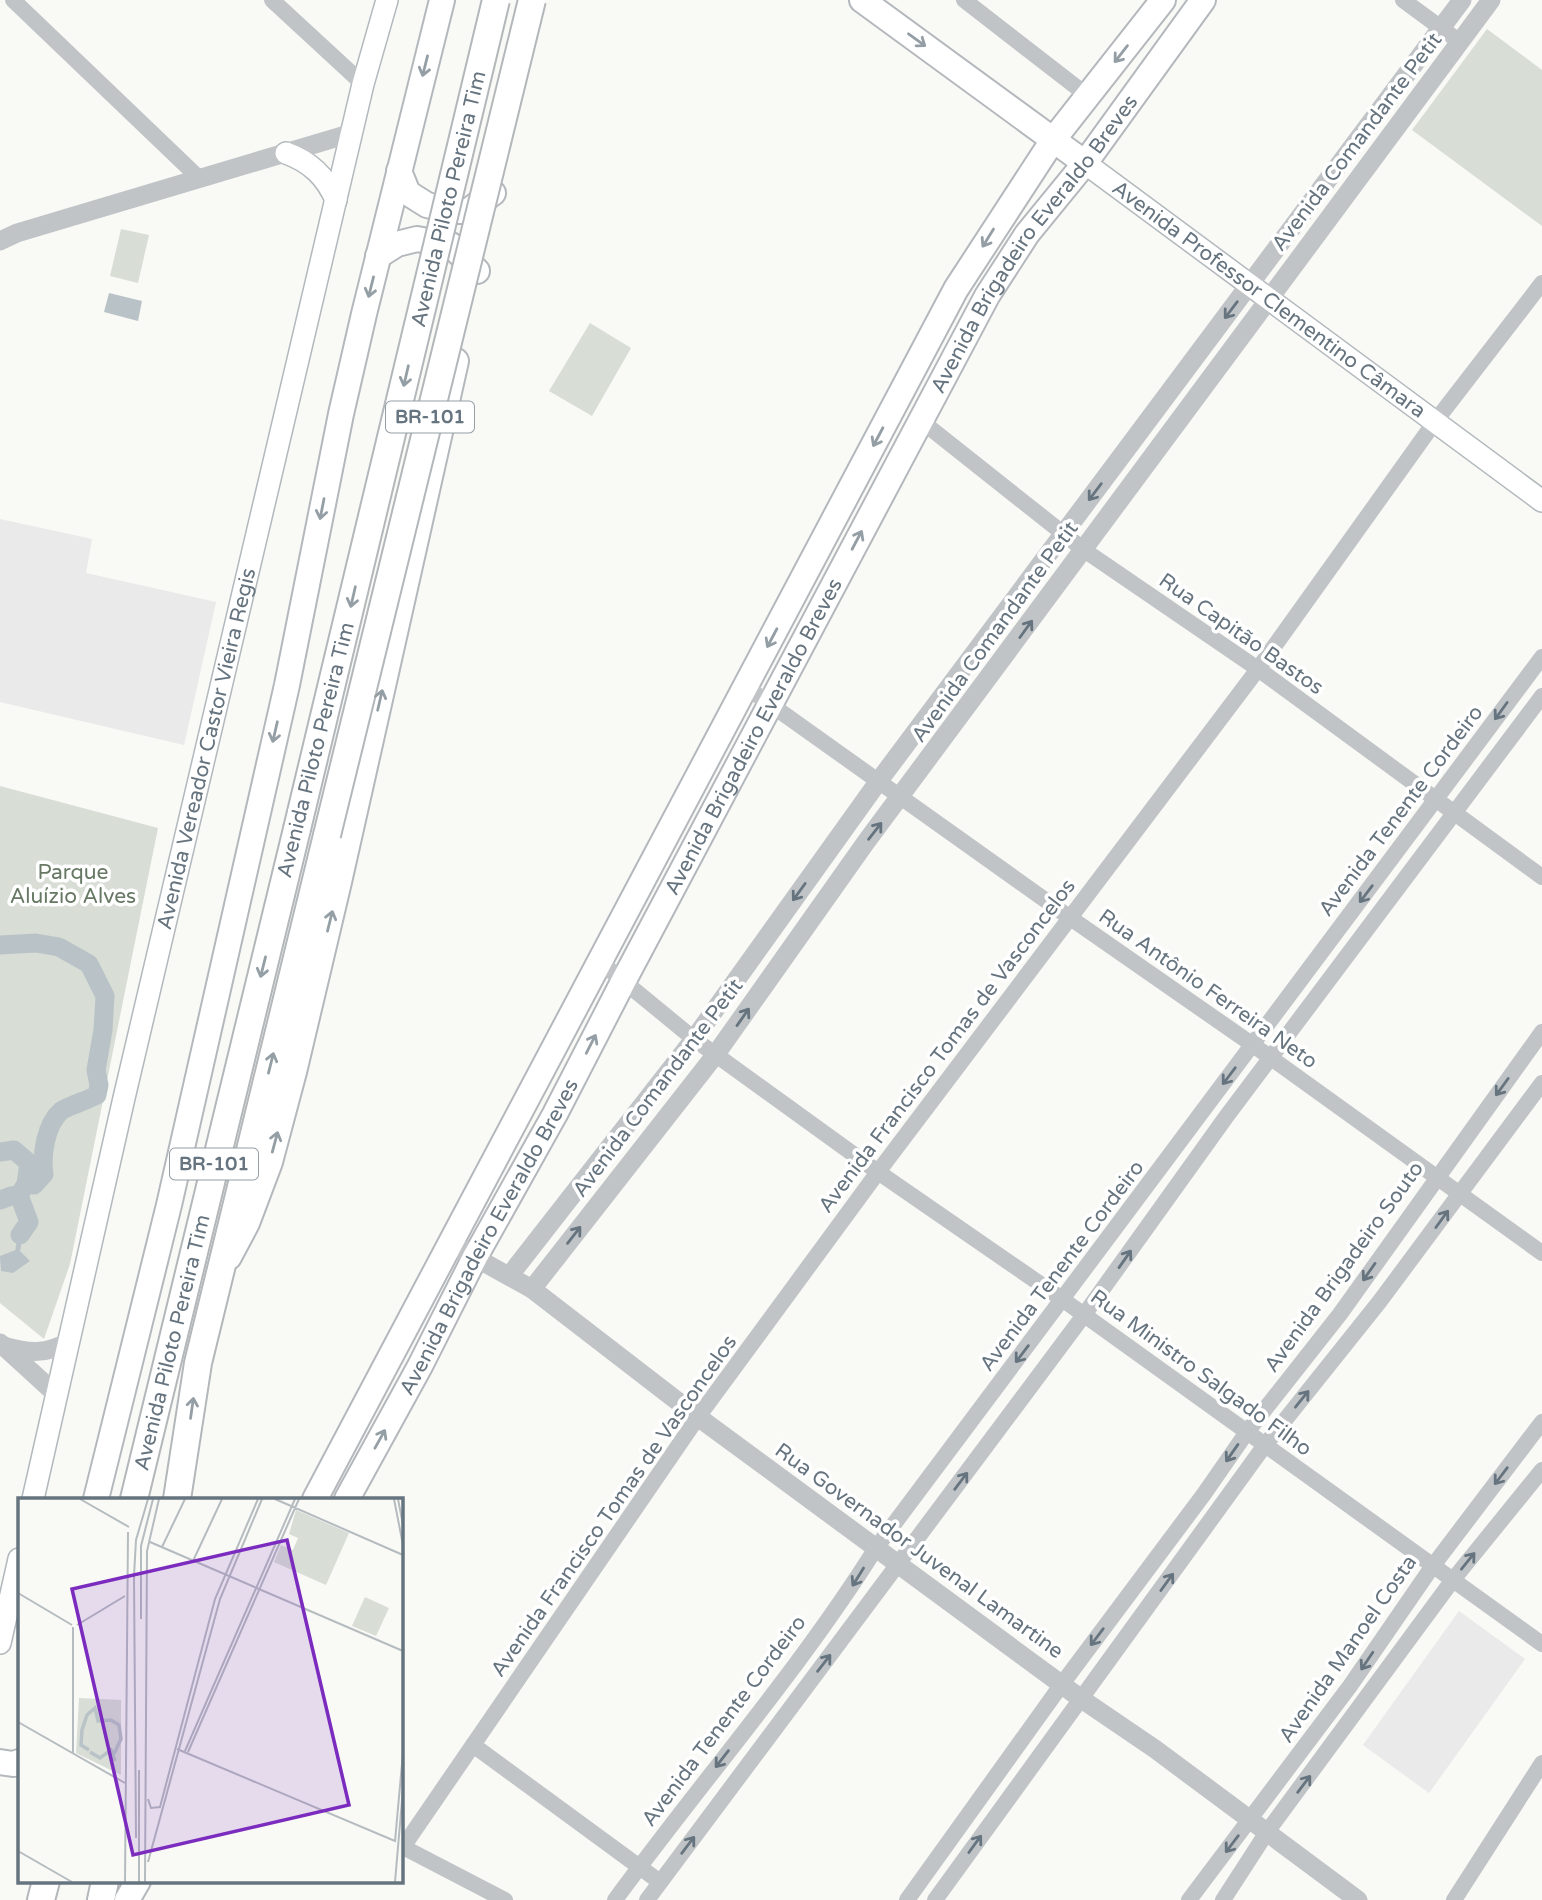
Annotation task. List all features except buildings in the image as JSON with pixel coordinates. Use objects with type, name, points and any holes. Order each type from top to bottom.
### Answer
[{"type":"highway","name":"Avenida Piloto Pereira Tim","points":[[134,1498],[496,0]]},
{"type":"highway","name":"Avenida Piloto Pereira Tim","points":[[177,1498],[198,1363],[219,1272],[533,0]]},
{"type":"highway","points":[[101,1900],[105,1882]]},
{"type":"main road","name":"Avenida Vereador Castor Vieira Regis","points":[[33,1498],[194,797],[363,84],[387,0]]},
{"type":"main road","points":[[96,1498],[175,1178],[286,685],[341,414],[442,0]]},
{"type":"main road","points":[[219,1272],[234,1250],[270,1162],[294,1072],[494,193],[541,0]]},
{"type":"main road","name":"Avenida Brigadeiro Everaldo Breves","points":[[316,1498],[956,289],[1054,140],[1163,0]]},
{"type":"main road","name":"Avenida Brigadeiro Everaldo Breves","points":[[348,1498],[420,1366],[475,1256],[555,1114],[988,296],[1020,244],[1085,163],[1203,0]]},
{"type":"main road","name":"Avenida Professor Clementino Câmara","points":[[865,1],[1542,501]]},
{"type":"main road","points":[[286,153],[318,171],[328,183],[336,201]]},
{"type":"main road","points":[[399,172],[408,193],[427,205],[451,211],[468,211],[494,193]]},
{"type":"main road","points":[[379,256],[397,244],[417,239],[451,245],[477,271]]},
{"type":"main road","points":[[186,1448],[191,1498]]},
{"type":"main road","points":[[0,1643],[18,1563]]},
{"type":"main road","points":[[0,1762],[18,1762]]},
{"type":"main road","points":[[127,1900],[137,1882]]},
{"type":"street","points":[[13,0],[200,179]]},
{"type":"street","points":[[272,0],[363,84]]},
{"type":"street","points":[[964,0],[1088,96]]},
{"type":"street","points":[[1403,0],[1460,42]]},
{"type":"street","name":"Avenida Comandante Petit","points":[[510,1275],[694,1039],[878,782],[1462,0]]},
{"type":"street","name":"Avenida Comandante Petit","points":[[532,1289],[716,1054],[866,842],[1491,0]]},
{"type":"street","points":[[6,236],[352,133]]},
{"type":"street","name":"Avenida Francisco Tomas de Vasconcelos","points":[[402,1847],[698,1418],[878,1172],[1258,670],[1434,423],[1542,283]]},
{"type":"street","name":"Rua Capitão Bastos","points":[[920,420],[1084,551],[1258,670],[1542,877]]},
{"type":"street","points":[[980,646],[1002,662]]},
{"type":"street","name":"Avenida Tenente Cordeiro","points":[[615,1900],[849,1591],[876,1548],[1542,657]]},
{"type":"street","name":"Rua Antônio Ferreira Neto","points":[[746,687],[1542,1253]]},
{"type":"street","name":"Avenida Tenente Cordeiro","points":[[647,1900],[1084,1315],[1226,1117],[1542,696]]},
{"type":"street","name":"Rua Ministro Salgado Filho","points":[[599,961],[694,1039],[1542,1644]]},
{"type":"street","name":"Avenida Brigadeiro Souto","points":[[907,1900],[1247,1432],[1340,1314],[1542,1032]]},
{"type":"street","name":"Avenida Brigadeiro Souto","points":[[935,1900],[1265,1445],[1380,1301],[1542,1083]]},
{"type":"street","name":"Rua Governador Juvenal Lamartine","points":[[451,1244],[532,1289],[698,1418],[1080,1698],[1155,1749],[1358,1900]]},
{"type":"street","points":[[1,1345],[38,1352],[55,1349],[69,1340]]},
{"type":"street","points":[[1,1345],[57,1395]]},
{"type":"street","name":"Avenida Manoel Costa","points":[[1189,1900],[1350,1686],[1432,1567],[1542,1422]]},
{"type":"street","name":"Avenida Manoel Costa","points":[[1223,1900],[1267,1832],[1452,1581],[1542,1470]]},
{"type":"street","points":[[473,1745],[660,1882]]},
{"type":"street","points":[[1454,1900],[1542,1763]]},
{"type":"street","points":[[402,1847],[505,1900]]},
{"type":"shaded area","points":[[109,293],[142,301],[138,321],[104,312]]},
{"type":"shaded area","points":[[0,519],[92,539],[86,573],[216,602],[184,745],[0,702]]},
{"type":"shaded area","points":[[18,1249],[30,1261],[13,1273],[1,1271],[0,1256]]},
{"type":"shaded area","points":[[1459,1611],[1525,1659],[1429,1793],[1363,1745]]},
{"type":"green space","points":[[1487,29],[1542,70],[1542,226],[1412,130]]},
{"type":"green space","points":[[121,229],[149,235],[138,283],[110,276]]},
{"type":"green space","points":[[590,323],[631,348],[592,416],[549,391]]},
{"type":"green space","name":"Parque Aluízio Alves","points":[[0,786],[158,828],[70,1264],[44,1339],[0,1303]]},
{"type":"waterway","points":[[0,945],[36,943],[59,947],[89,964],[105,996],[103,1030],[96,1070],[99,1085],[97,1095],[63,1110],[56,1117],[46,1140],[44,1174],[34,1185],[26,1184]]},
{"type":"waterway","points":[[0,1152],[14,1150],[29,1163],[26,1184],[19,1195],[29,1222],[20,1235]]},
{"type":"waterway","points":[[0,1200],[19,1195]]},
{"type":"waterway","points":[[18,1249],[20,1235]]}]
